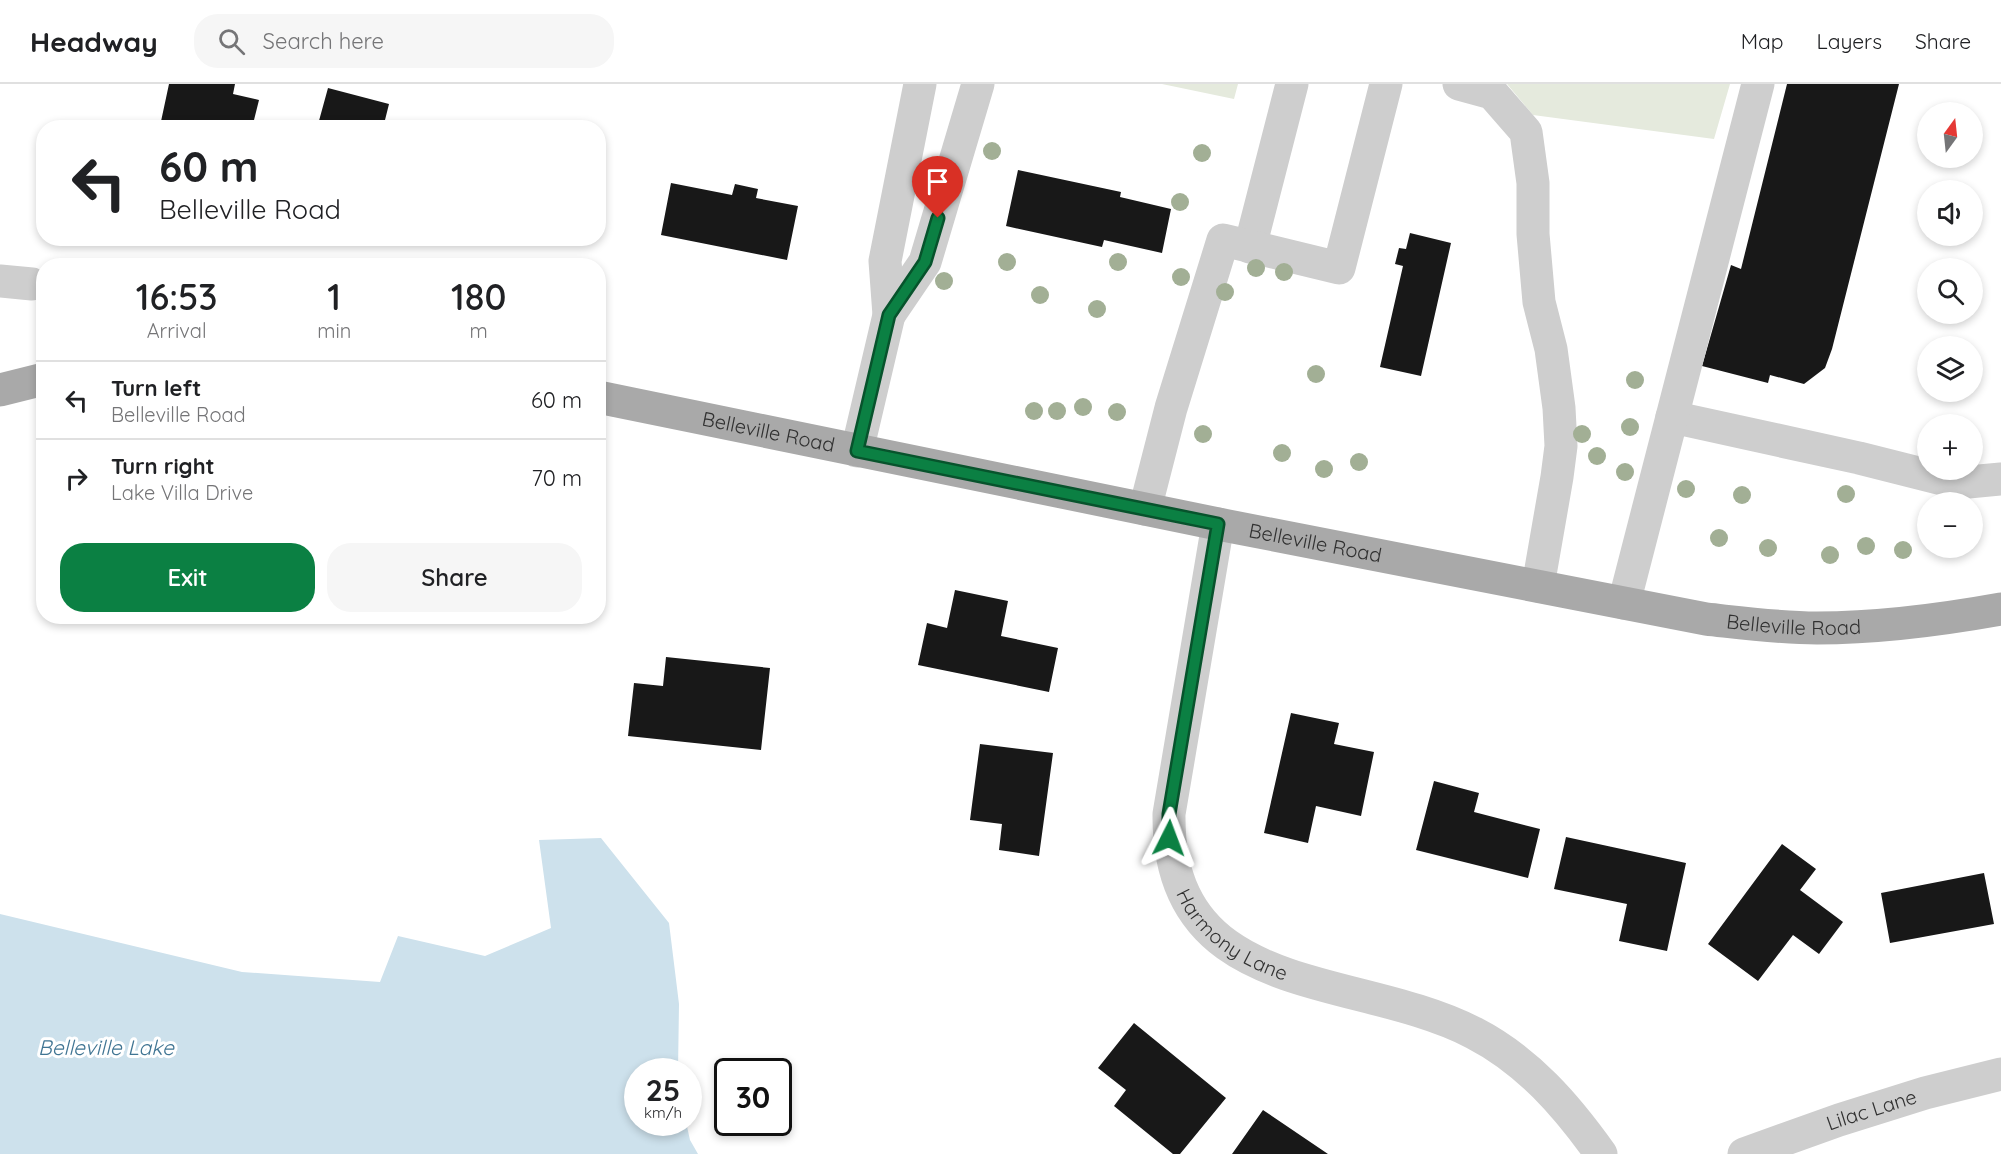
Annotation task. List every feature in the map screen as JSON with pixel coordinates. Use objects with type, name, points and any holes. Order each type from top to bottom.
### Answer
[{"type":"main road","points":[[0,390],[36,381]]},
{"type":"main road","name":"Belleville Road","points":[[606,399],[1218,524],[1706,619],[1816,628],[1890,625],[1945,619],[2001,609]]},
{"type":"street","points":[[857,451],[889,315],[885,261],[920,84]]},
{"type":"street","points":[[889,315],[925,262],[978,84]]},
{"type":"street","points":[[1250,247],[1292,84]]},
{"type":"street","points":[[1145,509],[1171,408],[1223,240],[1339,268],[1386,84]]},
{"type":"street","points":[[1459,84],[1492,93],[1526,132],[1533,183],[1533,234],[1539,302],[1551,349],[1559,408],[1561,446],[1538,586]]},
{"type":"street","points":[[1624,603],[1758,84]]},
{"type":"street","points":[[0,281],[32,284]]},
{"type":"street","points":[[1672,417],[1859,458],[1958,483],[2001,479]]},
{"type":"street","name":"Harmony Lane","points":[[1218,524],[1169,814],[1172,861],[1179,883],[1190,904],[1219,940],[1237,954],[1271,970],[1432,1015],[1474,1033],[1504,1050],[1531,1071],[1573,1115],[1601,1154]]},
{"type":"street","name":"Lilac Lane","points":[[1744,1154],[1839,1120],[1925,1093],[2001,1074]]},
{"type":"shaded area","points":[[1162,84],[1238,84],[1234,99]]},
{"type":"shaded area","points":[[1507,84],[1730,84],[1714,139],[1533,115]]},
{"type":"water","name":"Belleville Lake","points":[[601,838],[669,923],[679,1004],[678,1058],[624,1058],[624,1136],[689,1136],[698,1154],[0,1154],[0,914],[242,972],[380,982],[398,936],[485,956],[551,928],[539,840]]},
{"type":"building","points":[[169,84],[235,84],[233,94],[259,100],[254,120],[161,120]]},
{"type":"building","points":[[1787,84],[1899,84],[1832,349],[1825,368],[1804,384],[1770,375],[1768,383],[1702,366],[1731,265],[1741,269]]},
{"type":"building","points":[[328,88],[389,104],[385,120],[319,120]]},
{"type":"building","points":[[1018,170],[1121,192],[1120,197],[1171,209],[1162,253],[1104,240],[1102,247],[1006,226]]},
{"type":"building","points":[[671,183],[732,195],[735,184],[758,189],[756,198],[798,206],[787,260],[661,235]]},
{"type":"building","points":[[1410,233],[1451,243],[1421,376],[1380,367],[1403,266],[1395,264],[1399,248],[1406,249]]},
{"type":"building","points":[[955,590],[1008,601],[1001,636],[1058,648],[1049,692],[918,665],[927,623],[947,628]]},
{"type":"building","points":[[666,657],[770,668],[761,750],[628,736],[634,683],[663,686]]},
{"type":"building","points":[[1291,713],[1339,723],[1334,744],[1374,752],[1361,816],[1316,806],[1308,843],[1264,833]]},
{"type":"building","points":[[980,744],[1053,753],[1039,856],[999,850],[1002,824],[970,820]]},
{"type":"building","points":[[1434,781],[1479,793],[1474,812],[1540,829],[1528,878],[1416,850]]},
{"type":"building","points":[[1566,837],[1686,863],[1667,951],[1619,941],[1627,904],[1554,889]]},
{"type":"building","points":[[1782,844],[1816,869],[1800,890],[1843,922],[1819,954],[1793,935],[1758,981],[1708,944]]},
{"type":"building","points":[[1984,873],[1994,924],[1890,943],[1881,893]]},
{"type":"building","points":[[1134,1023],[1226,1098],[1180,1154],[1173,1154],[1114,1106],[1126,1090],[1098,1068]]},
{"type":"building","points":[[1263,1110],[1328,1154],[1232,1154]]},
{"type":"route","points":[[938,218],[925,262],[889,315],[857,451],[1218,524],[1169,814],[1169,838]]}]
